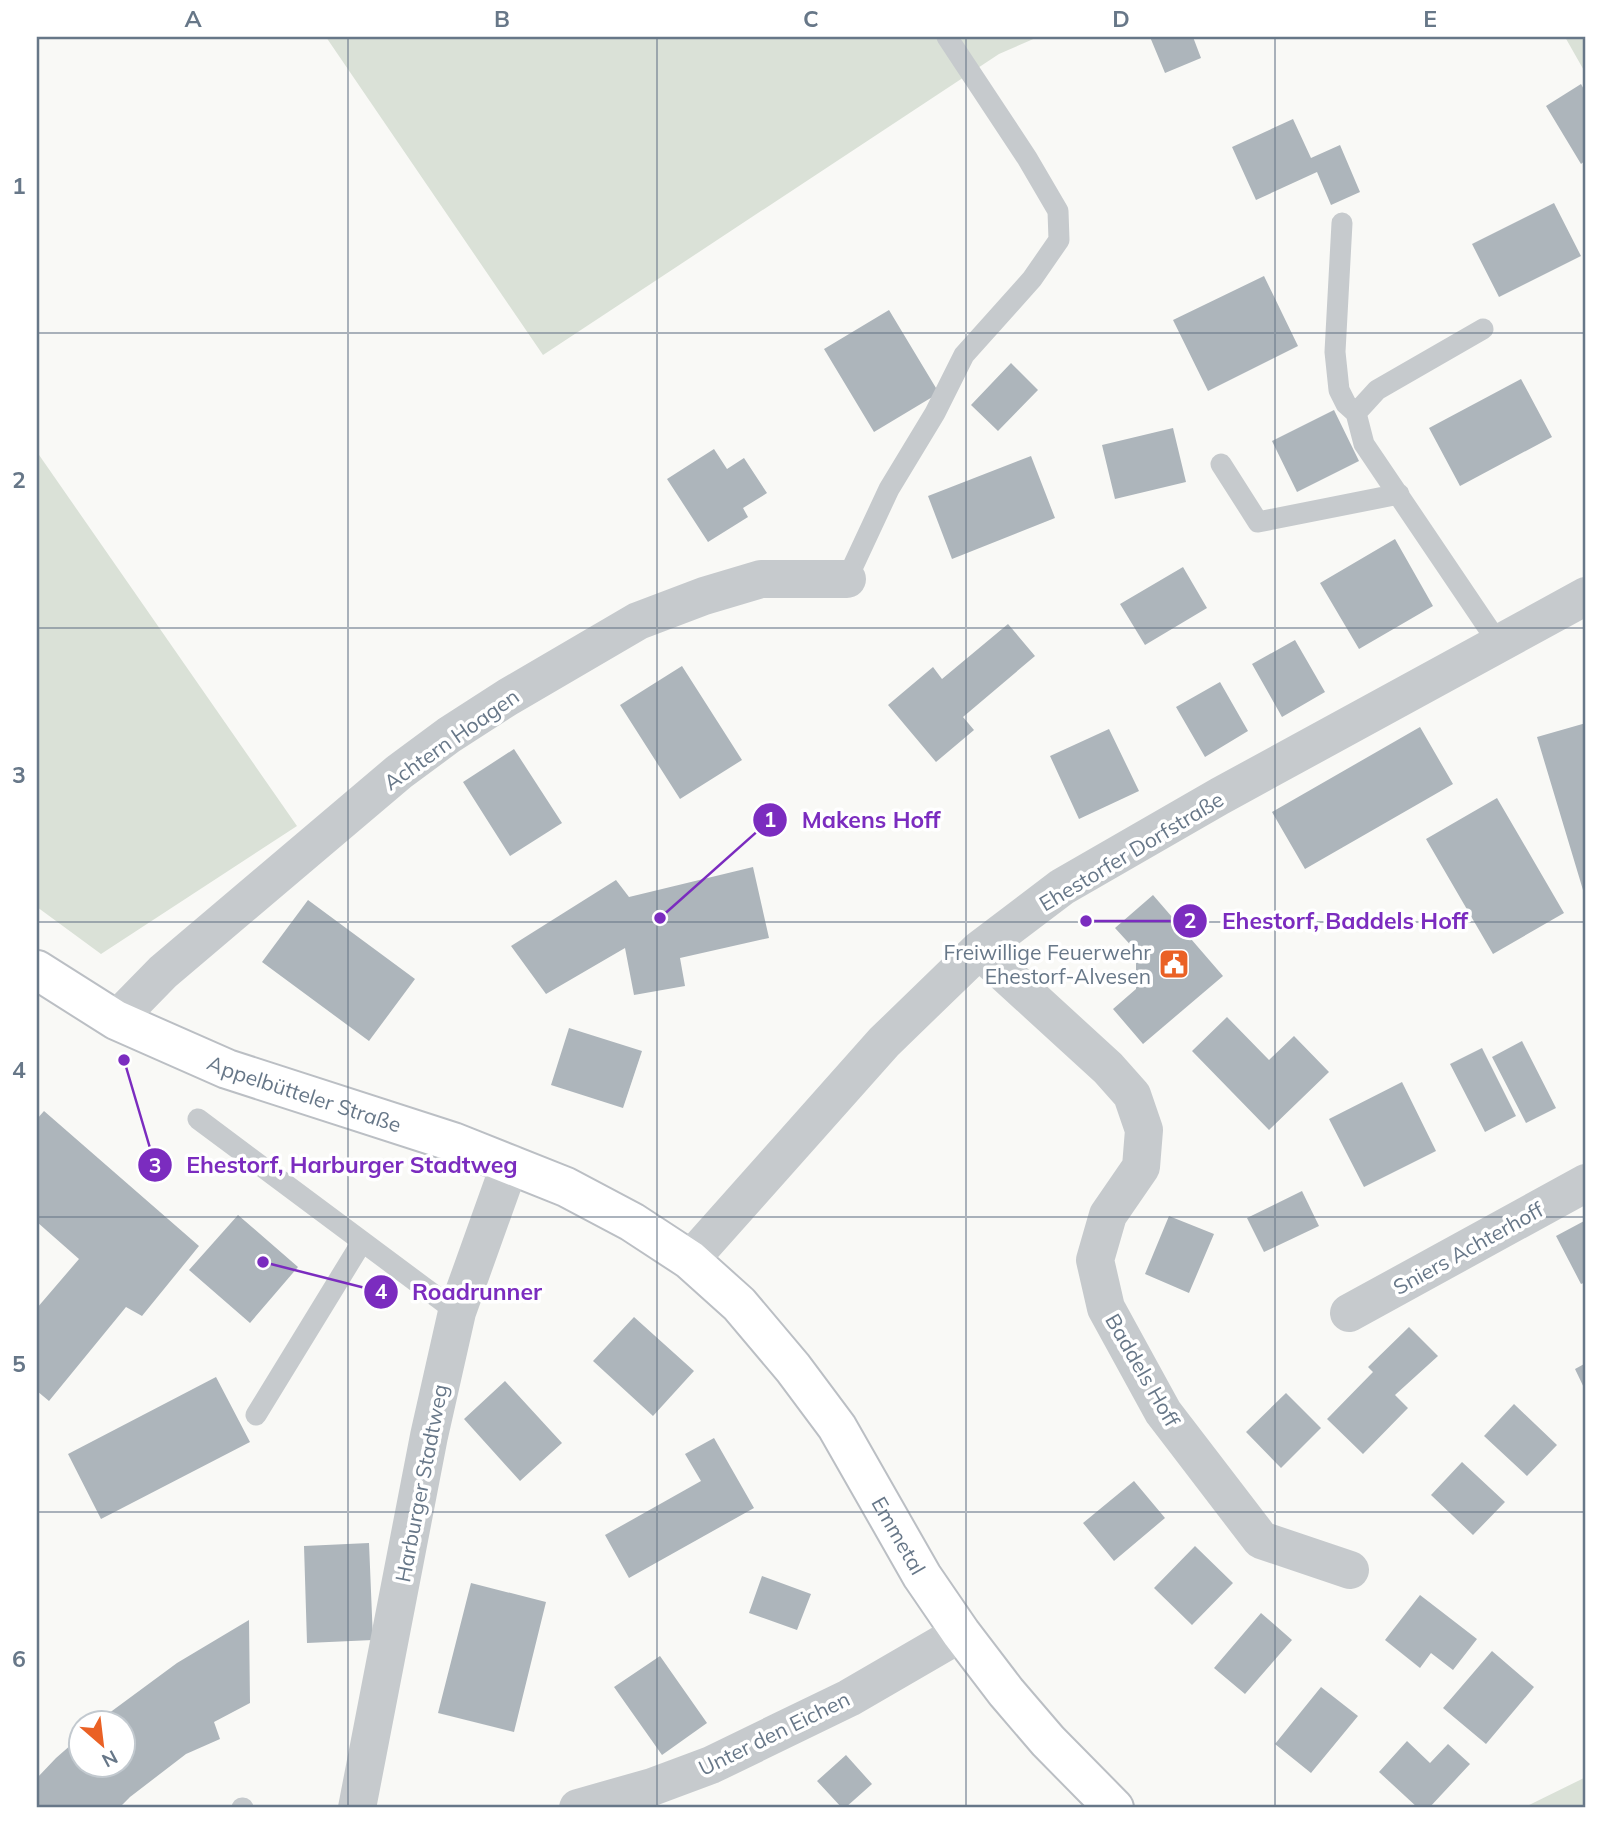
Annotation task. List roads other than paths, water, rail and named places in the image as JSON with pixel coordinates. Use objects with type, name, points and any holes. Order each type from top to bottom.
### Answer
[{"type":"main road","name":"Appelbütteler Straße","points":[[37,971],[116,1020],[227,1069],[428,1133],[566,1187],[632,1222],[690,1260]]},
{"type":"main road","name":"Emmetal","points":[[690,1260],[739,1304],[793,1368],[837,1427],[922,1576],[961,1633],[1048,1741],[1114,1808]]},
{"type":"street","name":"Achtern Hoagen","points":[[116,1020],[163,972],[399,772],[449,735],[508,697],[638,621],[704,596],[761,579],[847,579]]},
{"type":"street","name":"Ehestorfer Dorfstraße","points":[[690,1260],[884,1042],[979,950],[1062,887],[1220,796],[1586,596]]},
{"type":"street","name":"Baddels Hoff","points":[[979,950],[1108,1068],[1132,1095],[1144,1130],[1141,1167],[1108,1215],[1096,1260],[1106,1308],[1163,1412],[1261,1540],[1350,1570]]},
{"type":"street","name":"Harburger Stadtweg","points":[[357,1808],[429,1436],[457,1312],[510,1164]]},
{"type":"street","name":"Sniers Achterhoff","points":[[1349,1313],[1586,1184]]},
{"type":"street","name":"Unter den Eichen","points":[[578,1808],[652,1787],[711,1765],[849,1698],[961,1633]]},
{"type":"lane","points":[[847,579],[889,489],[935,413],[964,355],[1032,279],[1059,240],[1058,211],[1027,158],[947,37]]},
{"type":"lane","points":[[1342,223],[1335,352],[1339,390],[1346,404],[1356,412],[1364,444],[1499,644]]},
{"type":"lane","points":[[1356,412],[1377,390],[1483,329]]},
{"type":"lane","points":[[1221,464],[1258,522],[1399,494]]},
{"type":"lane","points":[[198,1119],[457,1312]]},
{"type":"lane","points":[[256,1415],[362,1242]]},
{"type":"place","name":"Makens Hoff","points":[[660,918]]},
{"type":"place","name":"Ehestorf, Baddels Hoff","points":[[1086,921]]},
{"type":"place","name":"Freiwillige Feuerwehr Ehestorf-Alvesen","points":[[1174,964]]},
{"type":"place","name":"Ehestorf, Harburger Stadtweg","points":[[124,1060]]},
{"type":"place","name":"Roadrunner","points":[[263,1262]]}]
